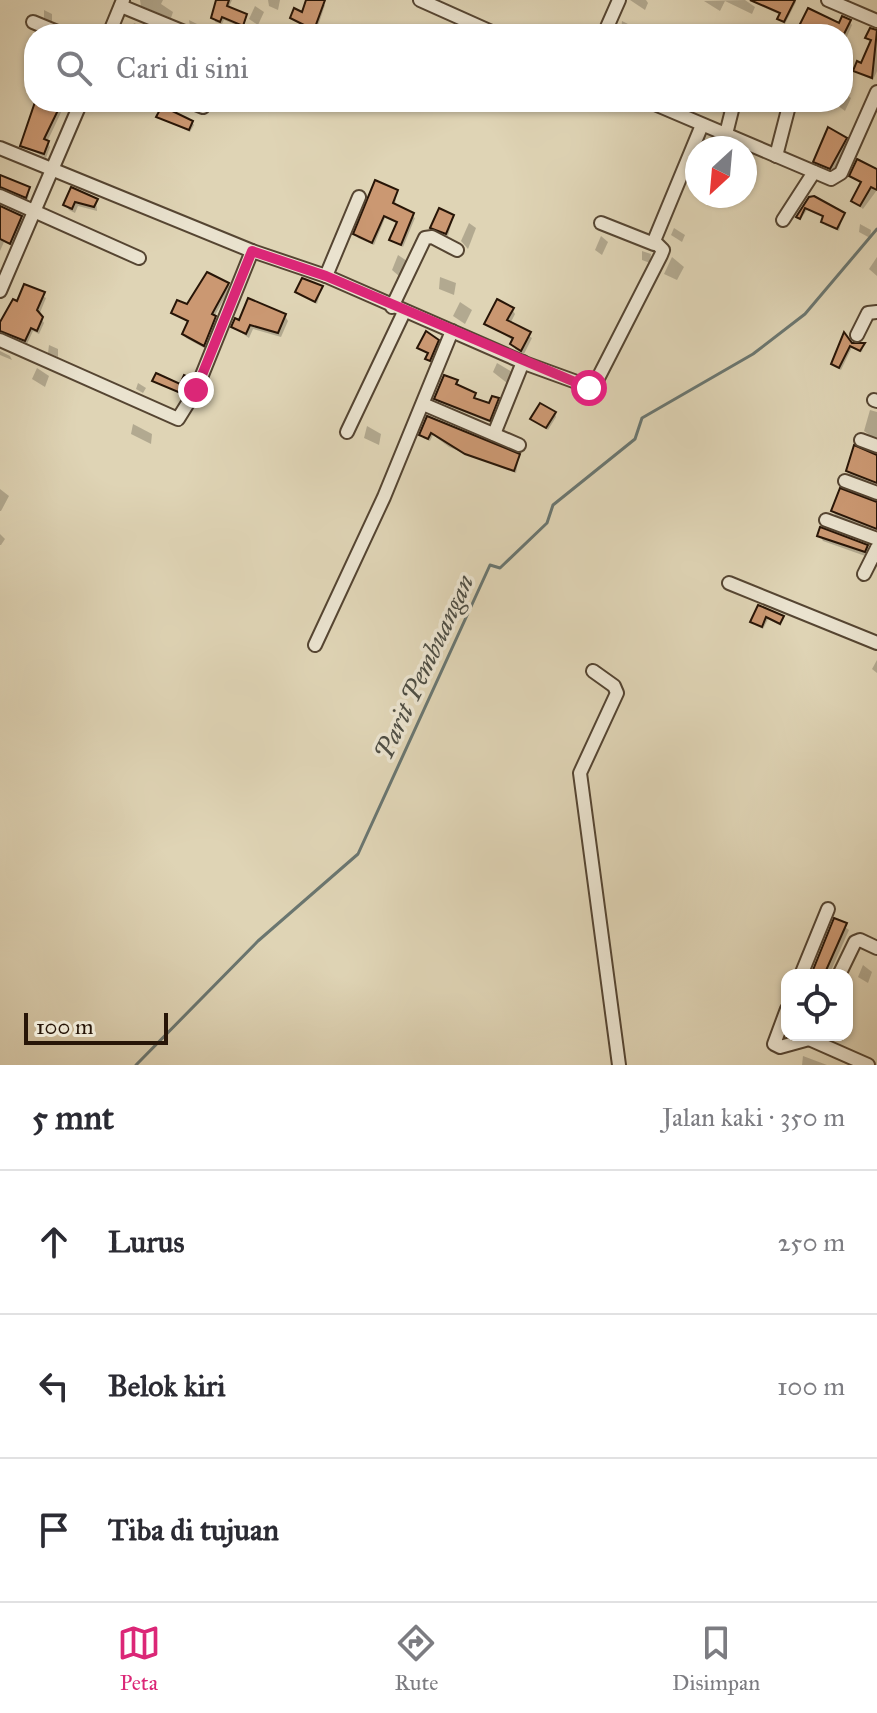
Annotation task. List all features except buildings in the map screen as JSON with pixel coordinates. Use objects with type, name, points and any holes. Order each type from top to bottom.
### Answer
[{"type":"street","points":[[420,0],[474,24]]},
{"type":"street","points":[[608,24],[619,0]]},
{"type":"street","points":[[828,0],[877,21]]},
{"type":"street","points":[[113,24],[122,3],[167,24]]},
{"type":"street","points":[[33,22],[38,24]]},
{"type":"street","points":[[757,150],[835,179],[866,122],[877,92]]},
{"type":"street","points":[[0,291],[3,274],[34,212],[77,112]]},
{"type":"street","points":[[673,112],[720,136]]},
{"type":"street","points":[[728,136],[732,112]]},
{"type":"street","points":[[776,156],[787,112]]},
{"type":"street","points":[[654,244],[702,125]]},
{"type":"street","points":[[0,148],[252,251],[326,276],[523,362],[593,388],[663,250],[601,223]]},
{"type":"street","points":[[783,220],[814,172]]},
{"type":"street","points":[[0,196],[139,258]]},
{"type":"street","points":[[326,276],[359,197]]},
{"type":"street","points":[[347,432],[425,238],[432,237],[457,250]]},
{"type":"street","points":[[0,340],[178,419],[196,390],[252,251]]},
{"type":"street","points":[[857,335],[868,313],[877,312]]},
{"type":"street","points":[[315,645],[374,520],[452,331]]},
{"type":"street","points":[[494,434],[523,362]]},
{"type":"street","points":[[423,404],[519,445]]},
{"type":"street","points":[[861,440],[877,446]]},
{"type":"street","points":[[845,481],[877,493]]},
{"type":"street","points":[[826,520],[877,539]]},
{"type":"street","points":[[864,574],[877,548]]},
{"type":"street","points":[[729,583],[877,643]]},
{"type":"street","points":[[593,671],[614,686],[617,693],[580,773],[619,1065]]},
{"type":"street","points":[[803,969],[828,909]]},
{"type":"street","points":[[842,969],[855,942],[860,940],[877,948]]},
{"type":"street","points":[[781,1025],[774,1044],[780,1047],[798,1041]]},
{"type":"street","points":[[818,1041],[868,1065]]},
{"type":"waterway","name":"Parit Pembuangan","points":[[136,1065],[258,941],[358,854],[490,565],[500,568],[547,523],[553,505],[635,439],[642,418],[753,354],[805,314],[877,229]]},
{"type":"route","points":[[196,390],[252,251],[326,276],[392,307],[589,388]]}]
